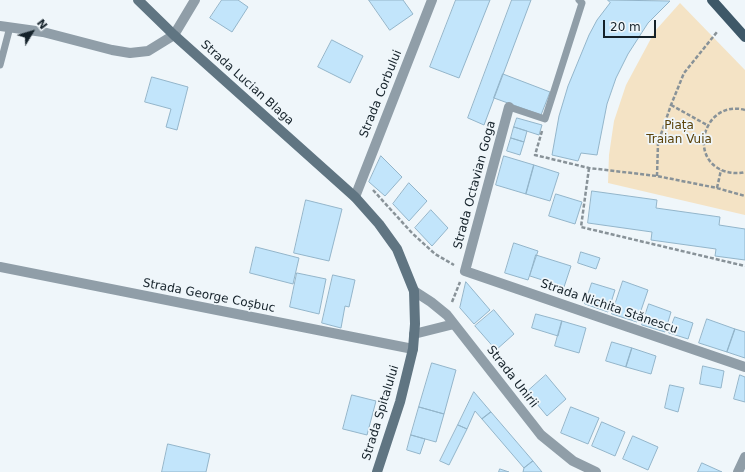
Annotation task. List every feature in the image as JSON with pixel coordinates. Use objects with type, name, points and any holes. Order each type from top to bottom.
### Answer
[{"type":"main road","name":"Strada Lucian Blaga","points":[[138,0],[174,35],[354,197],[379,224],[397,249],[414,291]]},
{"type":"main road","points":[[712,0],[745,37]]},
{"type":"main road","name":"Strada Spitalului","points":[[377,472],[400,402],[413,349],[414,291]]},
{"type":"street","points":[[5,26],[43,32],[112,50],[130,53],[148,51],[174,35],[195,0]]},
{"type":"street","name":"Strada Corbului","points":[[354,197],[432,0]]},
{"type":"street","name":"Strada Octavian Goga","points":[[465,271],[509,107]]},
{"type":"street","name":"Strada George Coșbuc","points":[[0,267],[413,349]]},
{"type":"street","name":"Strada Nichita Stănescu","points":[[465,271],[745,367]]},
{"type":"street","name":"Strada Unirii","points":[[414,291],[431,302],[454,324],[540,435],[572,461],[596,472]]},
{"type":"street","points":[[414,334],[454,324]]},
{"type":"street","points":[[738,472],[745,457]]},
{"type":"lane","points":[[509,107],[545,119],[582,3],[579,0]]},
{"type":"lane","points":[[0,65],[5,26]]},
{"type":"path","points":[[657,176],[658,143],[684,73],[717,32]]},
{"type":"path","points":[[671,105],[707,125]]},
{"type":"path","points":[[745,110],[730,109],[725,110],[715,116],[707,125],[703,140],[706,155],[713,164],[721,170],[732,173],[745,172]]},
{"type":"path","points":[[545,119],[535,155],[589,168],[657,176],[717,188],[745,196]]},
{"type":"path","points":[[589,168],[581,227],[745,266]]},
{"type":"path","points":[[717,188],[721,170]]},
{"type":"path","points":[[362,178],[435,254],[465,271],[446,315]]},
{"type":"green space","name":"Piața Traian Vuia","points":[[680,3],[745,70],[745,215],[608,183],[609,155],[614,121],[626,85],[655,31]]},
{"type":"building","points":[[222,0],[238,0],[248,7],[232,32],[210,18]]},
{"type":"building","points":[[369,0],[403,0],[413,14],[390,30]]},
{"type":"building","points":[[456,0],[490,0],[459,78],[430,67]]},
{"type":"building","points":[[512,0],[531,0],[484,125],[468,118]]},
{"type":"building","points":[[608,0],[670,1],[648,23],[628,54],[616,78],[607,104],[597,155],[581,153],[578,161],[552,155],[559,116],[568,86],[589,35],[597,20],[610,3]]},
{"type":"building","points":[[332,40],[363,56],[350,83],[318,67]]},
{"type":"building","points":[[503,74],[550,92],[541,115],[494,98]]},
{"type":"building","points":[[152,77],[188,87],[177,130],[166,127],[171,109],[145,102]]},
{"type":"building","points":[[517,118],[542,125],[539,135],[514,127]]},
{"type":"building","points":[[514,127],[527,131],[524,142],[511,138]]},
{"type":"building","points":[[511,138],[524,142],[520,155],[507,151]]},
{"type":"building","points":[[381,156],[402,177],[385,196],[369,182]]},
{"type":"building","points":[[504,156],[534,165],[526,194],[496,185]]},
{"type":"building","points":[[534,165],[559,173],[550,201],[526,194]]},
{"type":"building","points":[[409,183],[427,201],[409,221],[393,204]]},
{"type":"building","points":[[592,191],[657,200],[656,208],[720,217],[719,225],[745,229],[745,260],[715,256],[716,249],[651,240],[652,232],[588,223]]},
{"type":"building","points":[[556,194],[582,202],[575,224],[549,216]]},
{"type":"building","points":[[306,200],[342,209],[329,261],[294,253]]},
{"type":"building","points":[[431,210],[448,228],[432,246],[415,228]]},
{"type":"building","points":[[514,243],[538,251],[528,280],[505,273]]},
{"type":"building","points":[[256,247],[299,258],[293,284],[250,273]]},
{"type":"building","points":[[581,252],[600,258],[596,269],[578,263]]},
{"type":"building","points":[[536,255],[571,266],[564,287],[530,276]]},
{"type":"building","points":[[297,273],[326,279],[319,314],[290,307]]},
{"type":"building","points":[[333,275],[355,280],[349,307],[345,306],[341,328],[322,323]]},
{"type":"building","points":[[623,281],[648,290],[637,322],[612,314]]},
{"type":"building","points":[[466,282],[490,310],[474,324],[460,308]]},
{"type":"building","points":[[592,283],[615,290],[608,312],[585,304]]},
{"type":"building","points":[[649,304],[671,312],[665,332],[642,325]]},
{"type":"building","points":[[494,310],[514,334],[496,350],[475,326]]},
{"type":"building","points":[[536,314],[562,321],[558,336],[532,328]]},
{"type":"building","points":[[675,317],[693,323],[688,339],[669,333]]},
{"type":"building","points":[[707,319],[735,329],[727,352],[699,343]]},
{"type":"building","points":[[562,321],[586,328],[579,353],[555,346]]},
{"type":"building","points":[[735,329],[745,332],[745,358],[727,352]]},
{"type":"building","points":[[612,342],[632,348],[626,367],[606,361]]},
{"type":"building","points":[[632,348],[656,356],[651,374],[626,367]]},
{"type":"building","points":[[432,363],[456,370],[444,414],[419,407]]},
{"type":"building","points":[[703,366],[724,371],[721,388],[700,384]]},
{"type":"building","points":[[546,375],[566,399],[547,416],[527,392]]},
{"type":"building","points":[[740,375],[745,377],[745,402],[734,399]]},
{"type":"building","points":[[670,385],[684,388],[678,412],[665,408]]},
{"type":"building","points":[[474,392],[491,412],[482,419],[475,411],[467,429],[458,425]]},
{"type":"building","points":[[352,395],[376,401],[367,435],[343,429]]},
{"type":"building","points":[[419,407],[444,414],[436,442],[411,435]]},
{"type":"building","points":[[571,407],[599,418],[588,444],[561,433]]},
{"type":"building","points":[[491,412],[533,461],[524,468],[482,419]]},
{"type":"building","points":[[602,422],[625,432],[615,456],[592,446]]},
{"type":"building","points":[[458,425],[467,429],[449,465],[440,461]]},
{"type":"building","points":[[411,435],[425,439],[420,454],[407,450]]},
{"type":"building","points":[[633,436],[658,447],[648,470],[623,459]]},
{"type":"building","points":[[168,444],[210,454],[206,472],[162,472]]},
{"type":"building","points":[[533,461],[542,472],[523,472],[524,468]]},
{"type":"building","points":[[702,463],[722,472],[698,472]]},
{"type":"building","points":[[500,469],[509,472],[499,472]]}]
